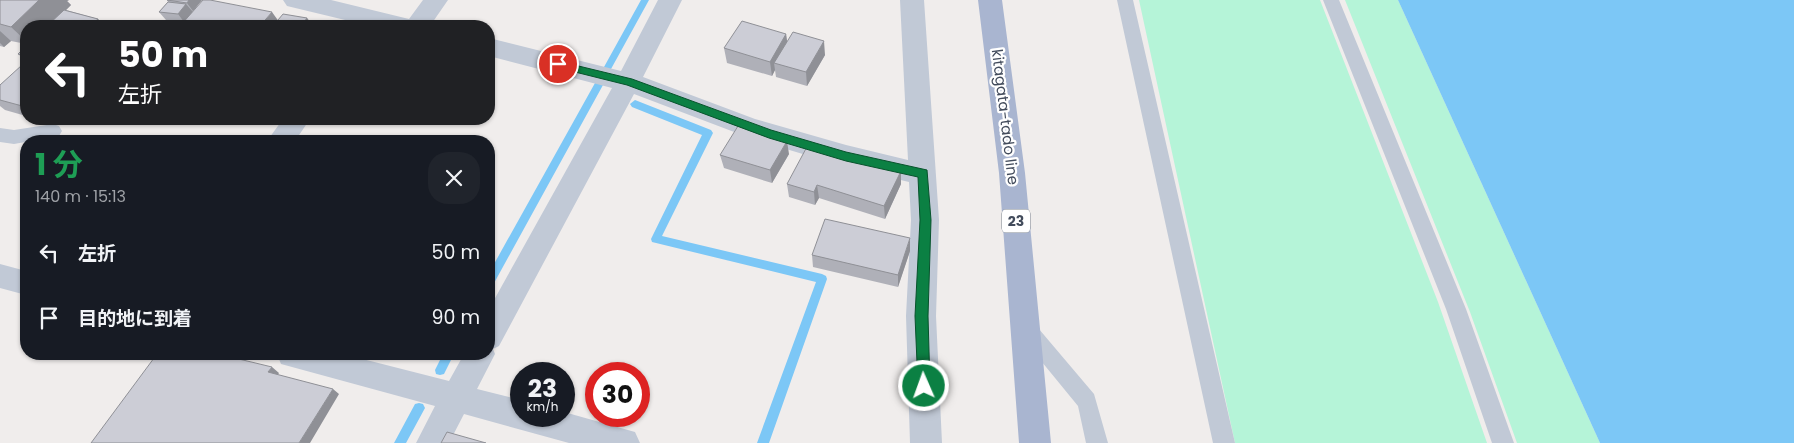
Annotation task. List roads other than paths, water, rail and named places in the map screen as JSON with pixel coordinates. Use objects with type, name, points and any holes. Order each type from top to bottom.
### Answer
[{"type":"main road","name":"kitagata-tado line","points":[[990,0],[1012,173],[1034,443]]},
{"type":"street","points":[[295,0],[362,20]]},
{"type":"street","points":[[421,20],[436,0]]},
{"type":"street","points":[[495,326],[628,82],[670,0]]},
{"type":"street","points":[[912,0],[926,220],[922,316],[926,443]]},
{"type":"street","points":[[495,49],[628,82],[750,128],[846,156],[923,174]]},
{"type":"street","points":[[285,135],[292,125]]},
{"type":"street","points":[[0,276],[20,281]]},
{"type":"street","points":[[315,360],[510,412]]},
{"type":"street","points":[[432,443],[477,360]]},
{"type":"street","points":[[566,427],[624,443]]},
{"type":"lane","points":[[1125,0],[1224,443]]},
{"type":"lane","points":[[1331,0],[1456,309],[1503,443]]},
{"type":"lane","points":[[31,135],[53,131]]},
{"type":"lane","points":[[0,135],[14,138],[20,137]]},
{"type":"lane","points":[[1026,327],[1087,401],[1097,443]]},
{"type":"water","points":[[1398,0],[1794,0],[1794,443],[1600,443]]},
{"type":"waterway","points":[[608,67],[645,0]]},
{"type":"waterway","points":[[495,271],[598,85]]},
{"type":"waterway","points":[[635,104],[708,133],[656,239],[822,279],[763,443]]},
{"type":"waterway","points":[[440,370],[446,360]]},
{"type":"waterway","points":[[400,443],[419,408]]}]
